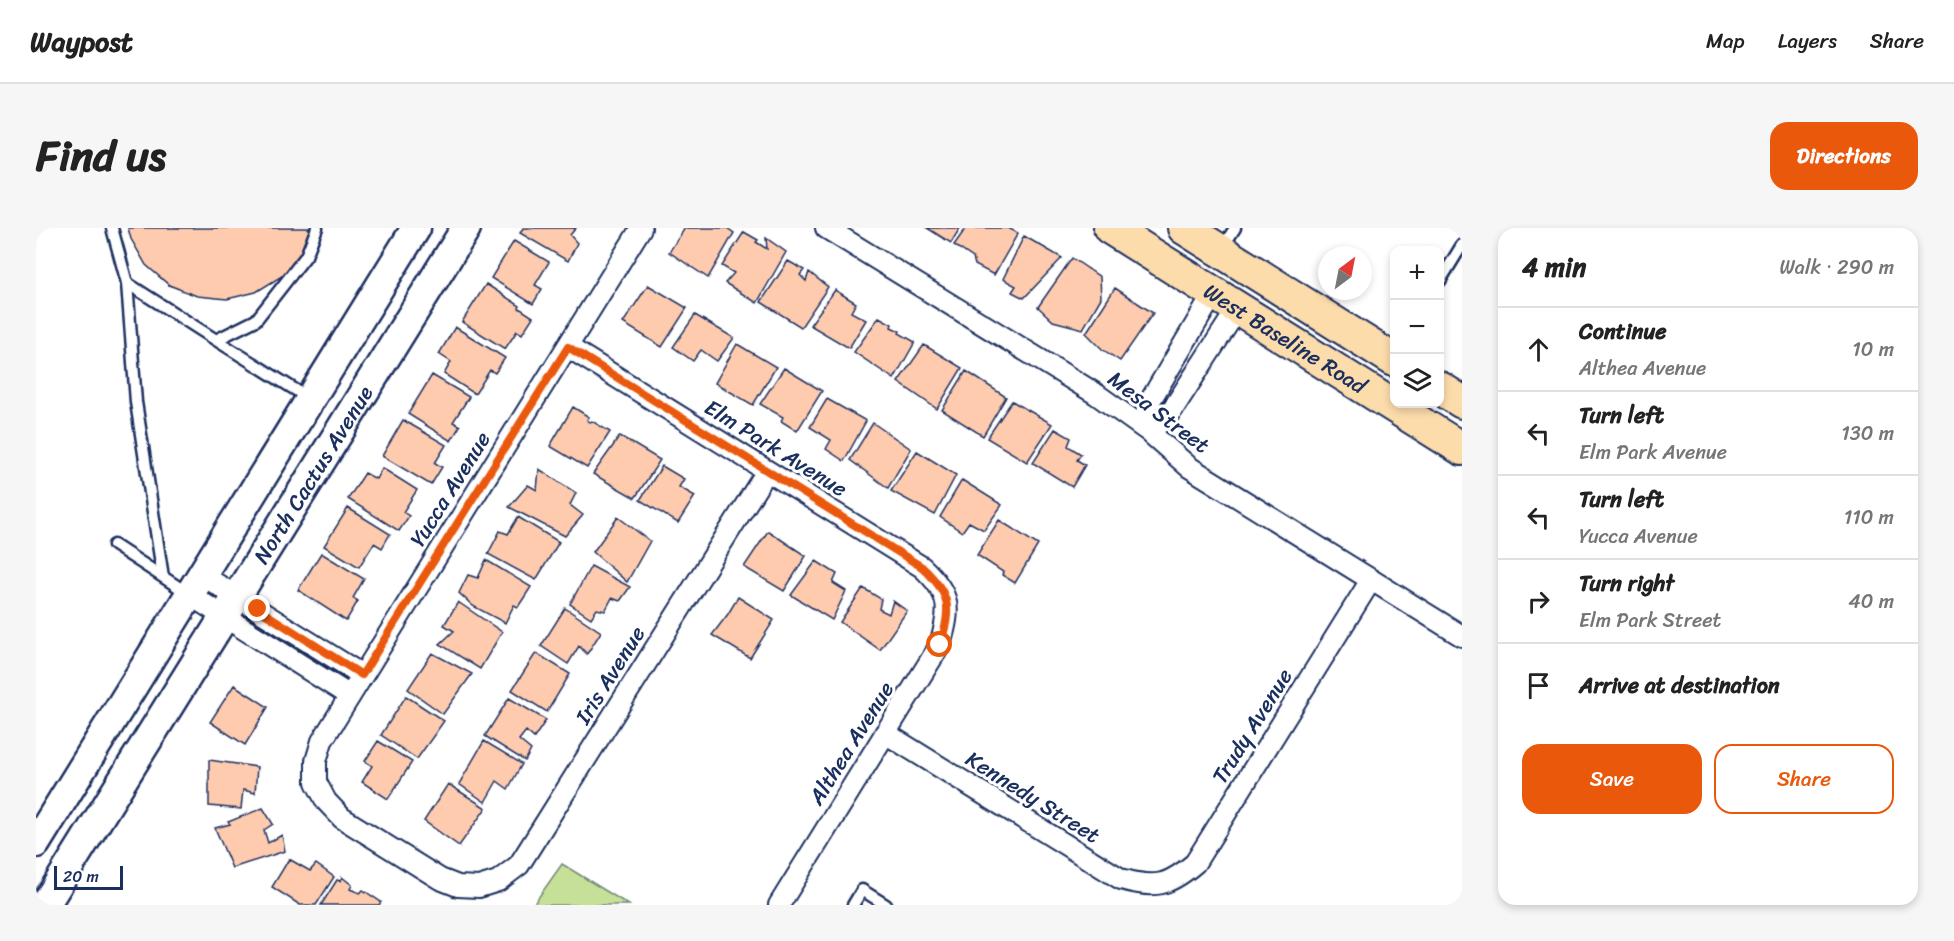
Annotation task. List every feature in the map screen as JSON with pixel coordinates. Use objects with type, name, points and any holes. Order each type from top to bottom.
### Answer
[{"type":"main road","name":"North Cactus Avenue","points":[[36,843],[416,228]]},
{"type":"main road","name":"North Cactus Avenue","points":[[45,905],[466,228]]},
{"type":"main road","name":"West Baseline Road","points":[[1110,228],[1462,449]]},
{"type":"main road","name":"West Baseline Road","points":[[1184,228],[1227,239],[1390,354]]},
{"type":"main road","points":[[1444,391],[1462,402]]},
{"type":"street","name":"Yucca Avenue","points":[[316,782],[316,761],[322,741],[641,228]]},
{"type":"street","name":"Mesa Street","points":[[826,228],[1086,388],[1148,431],[1189,466],[1462,636]]},
{"type":"street","points":[[1148,431],[1147,406],[1226,301]]},
{"type":"street","points":[[1148,431],[1167,418],[1226,301]]},
{"type":"street","name":"Elm Park Avenue","points":[[568,347],[922,567],[938,582],[947,600]]},
{"type":"street","name":"Iris Avenue","points":[[316,782],[326,801],[342,818],[440,879],[458,886],[478,887],[498,881],[519,865],[767,471]]},
{"type":"street","name":"Trudy Avenue","points":[[1161,885],[1180,876],[1195,863],[1371,580]]},
{"type":"street","points":[[196,585],[230,606],[362,675]]},
{"type":"street","name":"Althea Avenue","points":[[779,905],[940,645],[947,623],[947,600]]},
{"type":"street","points":[[230,606],[350,696]]},
{"type":"street","name":"Kennedy Street","points":[[885,733],[1121,879],[1141,885],[1161,885]]},
{"type":"lane","points":[[112,228],[127,284],[136,402],[163,577]]},
{"type":"lane","points":[[216,340],[256,320],[306,255],[317,228]]},
{"type":"lane","points":[[1444,274],[1462,245]]},
{"type":"lane","points":[[127,284],[310,399]]},
{"type":"lane","points":[[114,546],[163,577],[196,585]]},
{"type":"lane","points":[[853,905],[862,890],[886,905]]},
{"type":"green space","points":[[562,864],[629,905],[533,905]]},
{"type":"building","points":[[128,228],[311,228],[301,254],[282,276],[256,292],[227,299],[197,296],[169,285],[146,265],[131,239]]},
{"type":"building","points":[[523,228],[576,228],[570,235],[577,243],[568,261],[520,233]]},
{"type":"building","points":[[685,228],[727,228],[734,233],[708,278],[669,252]]},
{"type":"building","points":[[927,228],[960,228],[951,243]]},
{"type":"building","points":[[966,228],[1008,228],[1018,233],[994,275],[975,265],[973,258],[954,245]]},
{"type":"building","points":[[744,232],[758,240],[756,242],[767,249],[766,238],[786,252],[757,303],[725,283],[734,273],[722,266]]},
{"type":"building","points":[[1024,236],[1062,258],[1024,298],[1012,292],[1016,286],[1003,279]]},
{"type":"building","points":[[514,241],[549,262],[535,285],[542,289],[533,304],[491,278]]},
{"type":"building","points":[[1072,258],[1100,277],[1101,298],[1083,329],[1053,321],[1038,307]]},
{"type":"building","points":[[788,261],[804,270],[800,275],[806,281],[809,272],[828,287],[801,327],[761,302]]},
{"type":"building","points":[[486,284],[533,317],[522,334],[517,331],[505,349],[462,322]]},
{"type":"building","points":[[648,285],[687,308],[662,347],[623,323]]},
{"type":"building","points":[[1115,288],[1153,313],[1120,361],[1102,349],[1086,333]]},
{"type":"building","points":[[835,290],[856,303],[851,312],[866,320],[849,348],[810,325]]},
{"type":"building","points":[[695,315],[734,338],[717,361],[701,350],[693,361],[673,347]]},
{"type":"building","points":[[879,317],[915,342],[894,379],[854,352]]},
{"type":"building","points":[[455,327],[505,358],[495,373],[490,370],[475,394],[444,374],[451,362],[439,354]]},
{"type":"building","points":[[737,344],[776,367],[753,405],[715,383]]},
{"type":"building","points":[[924,345],[962,368],[937,409],[898,382]]},
{"type":"building","points":[[784,368],[822,391],[797,431],[781,421],[783,417],[760,404]]},
{"type":"building","points":[[966,371],[1006,397],[983,436],[942,410]]},
{"type":"building","points":[[432,375],[469,397],[453,422],[460,426],[451,441],[408,414]]},
{"type":"building","points":[[827,399],[866,421],[844,461],[826,449],[831,440],[810,427]]},
{"type":"building","points":[[1012,401],[1052,424],[1027,462],[987,438]]},
{"type":"building","points":[[573,407],[589,417],[587,420],[610,432],[587,468],[550,446]]},
{"type":"building","points":[[403,420],[446,445],[435,463],[442,467],[431,485],[382,456]]},
{"type":"building","points":[[873,423],[911,449],[888,488],[850,460]]},
{"type":"building","points":[[1055,429],[1071,438],[1068,446],[1081,454],[1077,460],[1085,465],[1072,487],[1033,463]]},
{"type":"building","points":[[620,436],[660,460],[635,498],[593,474]]},
{"type":"building","points":[[917,451],[956,475],[935,515],[891,491]]},
{"type":"building","points":[[662,466],[684,479],[679,487],[695,496],[678,523],[640,500]]},
{"type":"building","points":[[382,468],[417,490],[403,512],[409,516],[399,531],[348,499],[365,473],[376,479]]},
{"type":"building","points":[[539,469],[576,493],[570,505],[583,515],[565,536],[509,507],[528,485],[537,490]]},
{"type":"building","points":[[962,480],[1002,505],[984,530],[969,522],[962,532],[940,517]]},
{"type":"building","points":[[348,508],[390,534],[382,548],[374,543],[359,567],[324,546]]},
{"type":"building","points":[[518,517],[559,542],[536,580],[488,554],[500,531],[508,534]]},
{"type":"building","points":[[618,517],[650,541],[627,582],[593,552]]},
{"type":"building","points":[[999,520],[1038,545],[1015,583],[977,555]]},
{"type":"building","points":[[768,531],[806,556],[784,591],[744,567]]},
{"type":"building","points":[[321,553],[364,579],[353,598],[358,601],[346,621],[298,590]]},
{"type":"building","points":[[486,560],[531,587],[518,607],[514,605],[505,623],[473,606],[459,593],[468,575],[478,578]]},
{"type":"building","points":[[816,561],[837,574],[833,583],[846,591],[832,620],[791,595]]},
{"type":"building","points":[[591,566],[630,587],[620,601],[612,598],[605,611],[597,609],[591,618],[570,604]]},
{"type":"building","points":[[863,588],[881,599],[879,609],[889,614],[893,601],[907,611],[880,650],[840,622]]},
{"type":"building","points":[[738,597],[774,620],[750,658],[712,635]]},
{"type":"building","points":[[458,602],[502,632],[480,669],[440,644],[454,631],[444,625]]},
{"type":"building","points":[[565,608],[601,632],[587,654],[579,646],[568,664],[541,646]]},
{"type":"building","points":[[432,653],[472,674],[443,714],[408,689]]},
{"type":"building","points":[[536,653],[570,674],[547,712],[512,690]]},
{"type":"building","points":[[234,685],[268,707],[245,745],[210,722]]},
{"type":"building","points":[[406,696],[444,721],[417,759],[381,735]]},
{"type":"building","points":[[509,698],[546,720],[534,738],[526,731],[519,740],[531,750],[525,761],[485,736]]},
{"type":"building","points":[[378,741],[412,762],[388,799],[362,782],[372,766],[365,761]]},
{"type":"building","points":[[484,741],[522,764],[508,789],[497,781],[485,802],[459,784]]},
{"type":"building","points":[[209,760],[257,767],[255,793],[243,790],[241,809],[209,806]]},
{"type":"building","points":[[448,784],[486,808],[459,846],[424,821]]},
{"type":"building","points":[[263,808],[273,824],[264,830],[268,843],[282,835],[285,851],[232,868],[215,828],[230,824],[228,822]]},
{"type":"building","points":[[289,859],[310,871],[316,864],[334,877],[316,905],[300,905],[272,887]]},
{"type":"building","points":[[342,877],[352,885],[350,889],[360,893],[363,890],[381,902],[379,905],[321,905],[337,880],[340,881]]},
{"type":"route","points":[[258,609],[362,675],[568,347],[922,567],[938,582],[947,600],[947,623],[940,645]]}]
